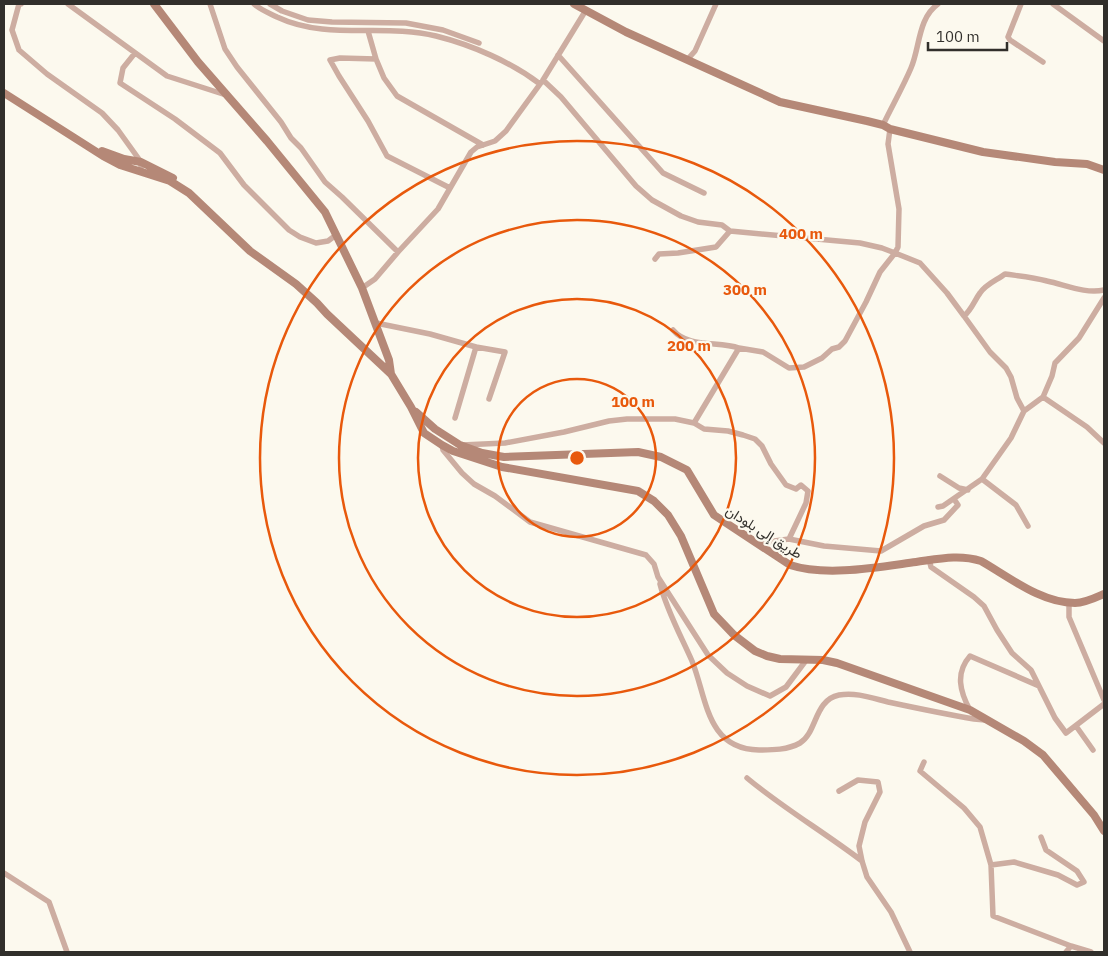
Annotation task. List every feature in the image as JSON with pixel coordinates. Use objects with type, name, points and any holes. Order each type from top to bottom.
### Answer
[{"type":"main road","points":[[154,4],[198,62],[267,140],[325,212],[362,288],[376,322],[389,360],[391,374]]},
{"type":"main road","points":[[574,4],[626,32],[780,102],[983,152],[1055,162],[1087,164],[1104,170]]},
{"type":"main road","points":[[4,93],[75,138],[114,156],[132,160],[141,167],[171,177],[190,188],[201,197],[230,232],[250,251],[296,284],[391,374],[424,433],[453,451],[502,467],[638,491],[654,501],[668,515],[682,536],[714,614],[734,635],[755,651],[780,659],[807,659],[837,663],[970,710],[990,720],[1043,755],[1094,815],[1104,831]]},
{"type":"main road","name":"طريق إلى بلودان","points":[[411,407],[435,429],[460,445],[482,453],[504,457],[638,452],[660,457],[687,470],[714,515],[790,566],[803,570],[837,571],[929,559],[970,558],[981,561],[1048,599],[1075,603],[1090,600],[1104,594]]},
{"type":"street","points":[[19,4],[12,30],[19,50],[48,74],[102,113],[118,130],[132,160]]},
{"type":"street","points":[[68,4],[167,76],[226,95]]},
{"type":"street","points":[[210,4],[225,49],[237,67],[281,122],[291,138],[301,148],[325,182],[342,196],[398,252]]},
{"type":"street","points":[[254,4],[260,9],[292,24],[336,31],[389,30],[436,36],[507,62],[541,82],[561,97],[636,186],[652,200],[682,216],[698,222],[722,225],[730,230],[860,243],[882,248],[920,263],[947,293],[981,341],[1006,368],[1024,411]]},
{"type":"street","points":[[270,4],[282,11],[308,20],[406,23],[443,30],[479,43]]},
{"type":"street","points":[[687,60],[695,51],[716,4]]},
{"type":"street","points":[[672,330],[677,336],[690,341],[723,344],[763,352],[789,368],[804,367],[822,358],[845,341],[880,272],[898,247],[899,209],[886,127],[914,62],[927,15],[938,4]]},
{"type":"street","points":[[1021,4],[1008,37],[1043,62]]},
{"type":"street","points":[[1053,4],[1104,41]]},
{"type":"street","points":[[362,288],[375,279],[438,209],[470,152],[495,141],[506,131],[541,82],[586,10]]},
{"type":"street","points":[[368,31],[384,78],[397,96],[483,145]]},
{"type":"street","points":[[135,53],[122,68],[120,83],[175,119],[220,153],[244,185],[289,230],[300,237],[316,243],[328,241],[336,235]]},
{"type":"street","points":[[558,55],[663,173],[704,193]]},
{"type":"street","points":[[376,59],[340,58],[330,60],[338,76],[368,120],[387,156],[450,188]]},
{"type":"street","points":[[655,259],[659,254],[716,247],[730,230]]},
{"type":"street","points":[[964,316],[970,311],[979,293],[986,285],[995,282],[1005,274],[1047,280],[1085,290],[1104,290]]},
{"type":"street","points":[[938,507],[954,499],[982,479],[1011,438],[1024,411],[1043,397],[1055,363],[1079,338],[1104,298]]},
{"type":"street","points":[[376,322],[476,347],[506,352],[489,399]]},
{"type":"street","points":[[455,418],[476,347]]},
{"type":"street","points":[[694,422],[739,348]]},
{"type":"street","points":[[1043,397],[1087,427],[1104,443]]},
{"type":"street","points":[[460,445],[506,442],[627,419],[674,419],[694,422],[704,430],[743,434],[754,439],[762,446],[771,464],[786,485],[796,489],[801,486],[808,491],[806,503],[789,539]]},
{"type":"street","points":[[442,445],[443,450],[474,484],[495,496],[530,522],[646,555],[654,564],[664,599],[697,674],[710,719],[724,738],[735,745],[752,750],[770,750],[802,742],[825,702],[832,697],[852,693],[974,720],[990,720]]},
{"type":"street","points":[[940,476],[959,488],[968,490]]},
{"type":"street","points":[[982,479],[1016,505],[1028,526]]},
{"type":"street","points":[[760,545],[767,542],[789,539],[824,546],[881,551],[924,526],[944,520],[958,505],[954,499]]},
{"type":"street","points":[[929,559],[931,567],[974,596],[984,606],[996,630],[1012,653],[1031,670],[1055,718],[1066,733],[1104,704]]},
{"type":"street","points":[[658,577],[708,655],[727,673],[747,686],[770,696],[786,687],[807,659]]},
{"type":"street","points":[[1069,602],[1069,617],[1104,700]]},
{"type":"street","points":[[970,710],[960,688],[962,672],[966,660],[970,656],[1038,686]]},
{"type":"street","points":[[1076,726],[1093,750]]},
{"type":"street","points":[[924,762],[920,771],[964,808],[980,827],[991,865],[993,916],[1090,952]]},
{"type":"street","points":[[747,778],[768,796],[823,832],[862,861]]},
{"type":"street","points":[[839,790],[858,780],[878,782],[880,792],[866,822],[860,846],[862,861],[867,877],[891,912],[910,952]]},
{"type":"street","points":[[991,865],[1014,862],[1058,874],[1077,885],[1084,882],[1077,870],[1046,850],[1041,837]]},
{"type":"street","points":[[4,873],[49,902],[67,952]]},
{"type":"street","points":[[1066,952],[1071,946]]}]
